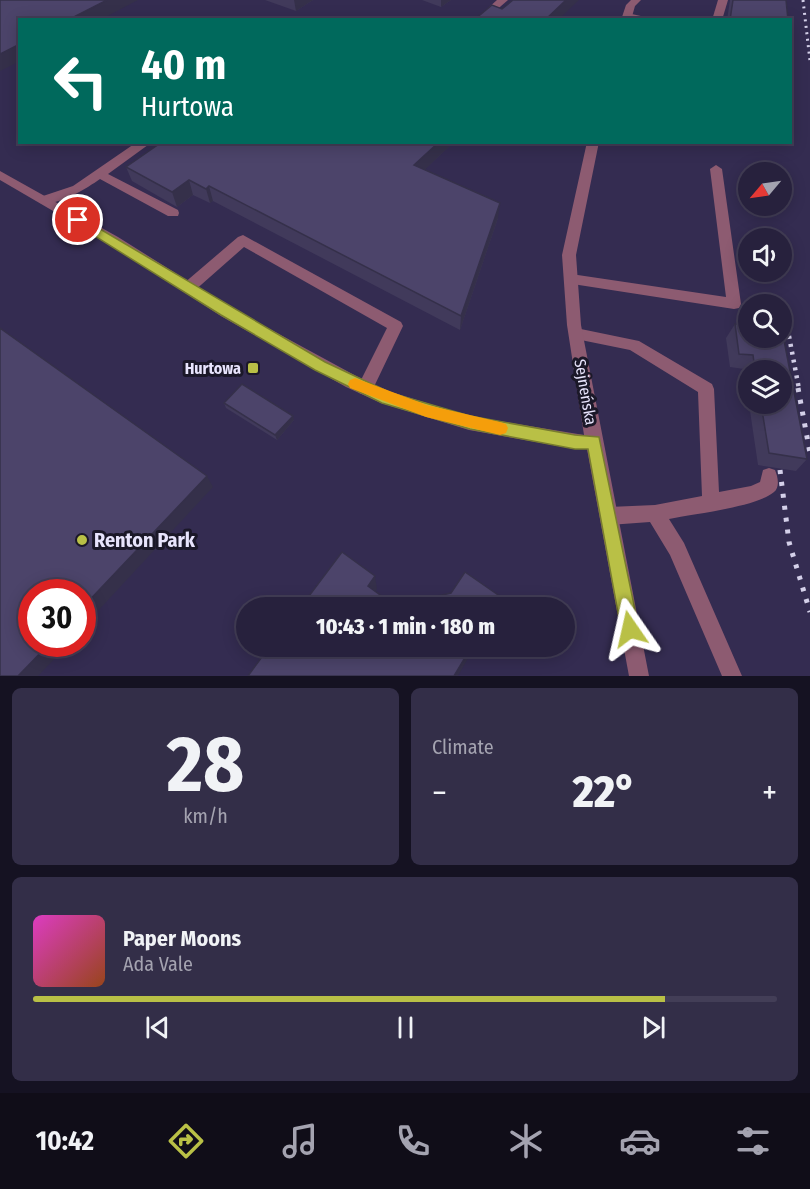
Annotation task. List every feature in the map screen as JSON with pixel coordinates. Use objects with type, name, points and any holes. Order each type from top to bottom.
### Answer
[{"type":"street","points":[[490,11],[503,0]]},
{"type":"street","points":[[627,18],[636,0]]},
{"type":"street","points":[[718,18],[723,0]]},
{"type":"street","points":[[44,200],[77,189],[143,144]]},
{"type":"street","name":"Sejneńska","points":[[593,144],[569,255],[571,279],[576,334],[594,442],[639,676]]},
{"type":"street","points":[[571,279],[734,304],[716,169]]},
{"type":"street","points":[[99,174],[173,213]]},
{"type":"street","points":[[0,175],[320,366],[365,388],[416,408],[470,423],[575,442],[594,442]]},
{"type":"street","points":[[188,288],[243,240],[396,326],[365,388]]},
{"type":"street","points":[[576,334],[634,345],[706,389],[711,502]]},
{"type":"street","points":[[609,516],[655,513],[753,494],[769,486],[769,476]]},
{"type":"street","points":[[655,513],[677,549],[732,676]]},
{"type":"building","points":[[0,0],[107,0],[72,18],[18,18],[18,45],[0,54]]},
{"type":"building","points":[[513,0],[566,0],[547,18],[476,18],[492,5],[502,9]]},
{"type":"building","points":[[733,0],[786,0],[788,18],[730,18]]},
{"type":"building","points":[[159,144],[437,144],[414,165],[500,203],[461,316],[209,186],[206,189],[189,180],[172,192],[126,167]]},
{"type":"building","points":[[735,324],[738,324],[738,346]]},
{"type":"building","name":"Renton Park","points":[[0,328],[207,476],[96,593],[96,579],[18,579],[18,657],[36,657],[18,676],[0,676]]},
{"type":"building","points":[[738,348],[785,348],[788,360],[754,360],[753,355],[739,354]]},
{"type":"building","points":[[792,382],[807,459],[769,453],[763,414],[792,414]]},
{"type":"building","points":[[242,384],[293,416],[275,435],[224,403]]},
{"type":"building","points":[[342,552],[375,576],[368,586],[383,597],[308,597]]},
{"type":"building","points":[[465,572],[501,597],[433,597],[451,593]]},
{"type":"building","points":[[262,657],[465,657],[454,676],[248,676]]},
{"type":"railway","points":[[803,0],[810,61]]},
{"type":"railway","points":[[791,348],[799,389]]},
{"type":"railway","points":[[798,388],[810,453]]},
{"type":"railway","points":[[780,470],[789,542],[810,612]]},
{"type":"slow traffic","points":[[355,384],[426,411],[470,423],[500,428]]},
{"type":"place","name":"Hurtowa","points":[[253,368]]},
{"type":"place","name":"Renton Park","points":[[82,540]]},
{"type":"route","points":[[78,220],[226,312],[320,366],[387,398],[470,423],[575,442],[594,442],[630,629]]}]
